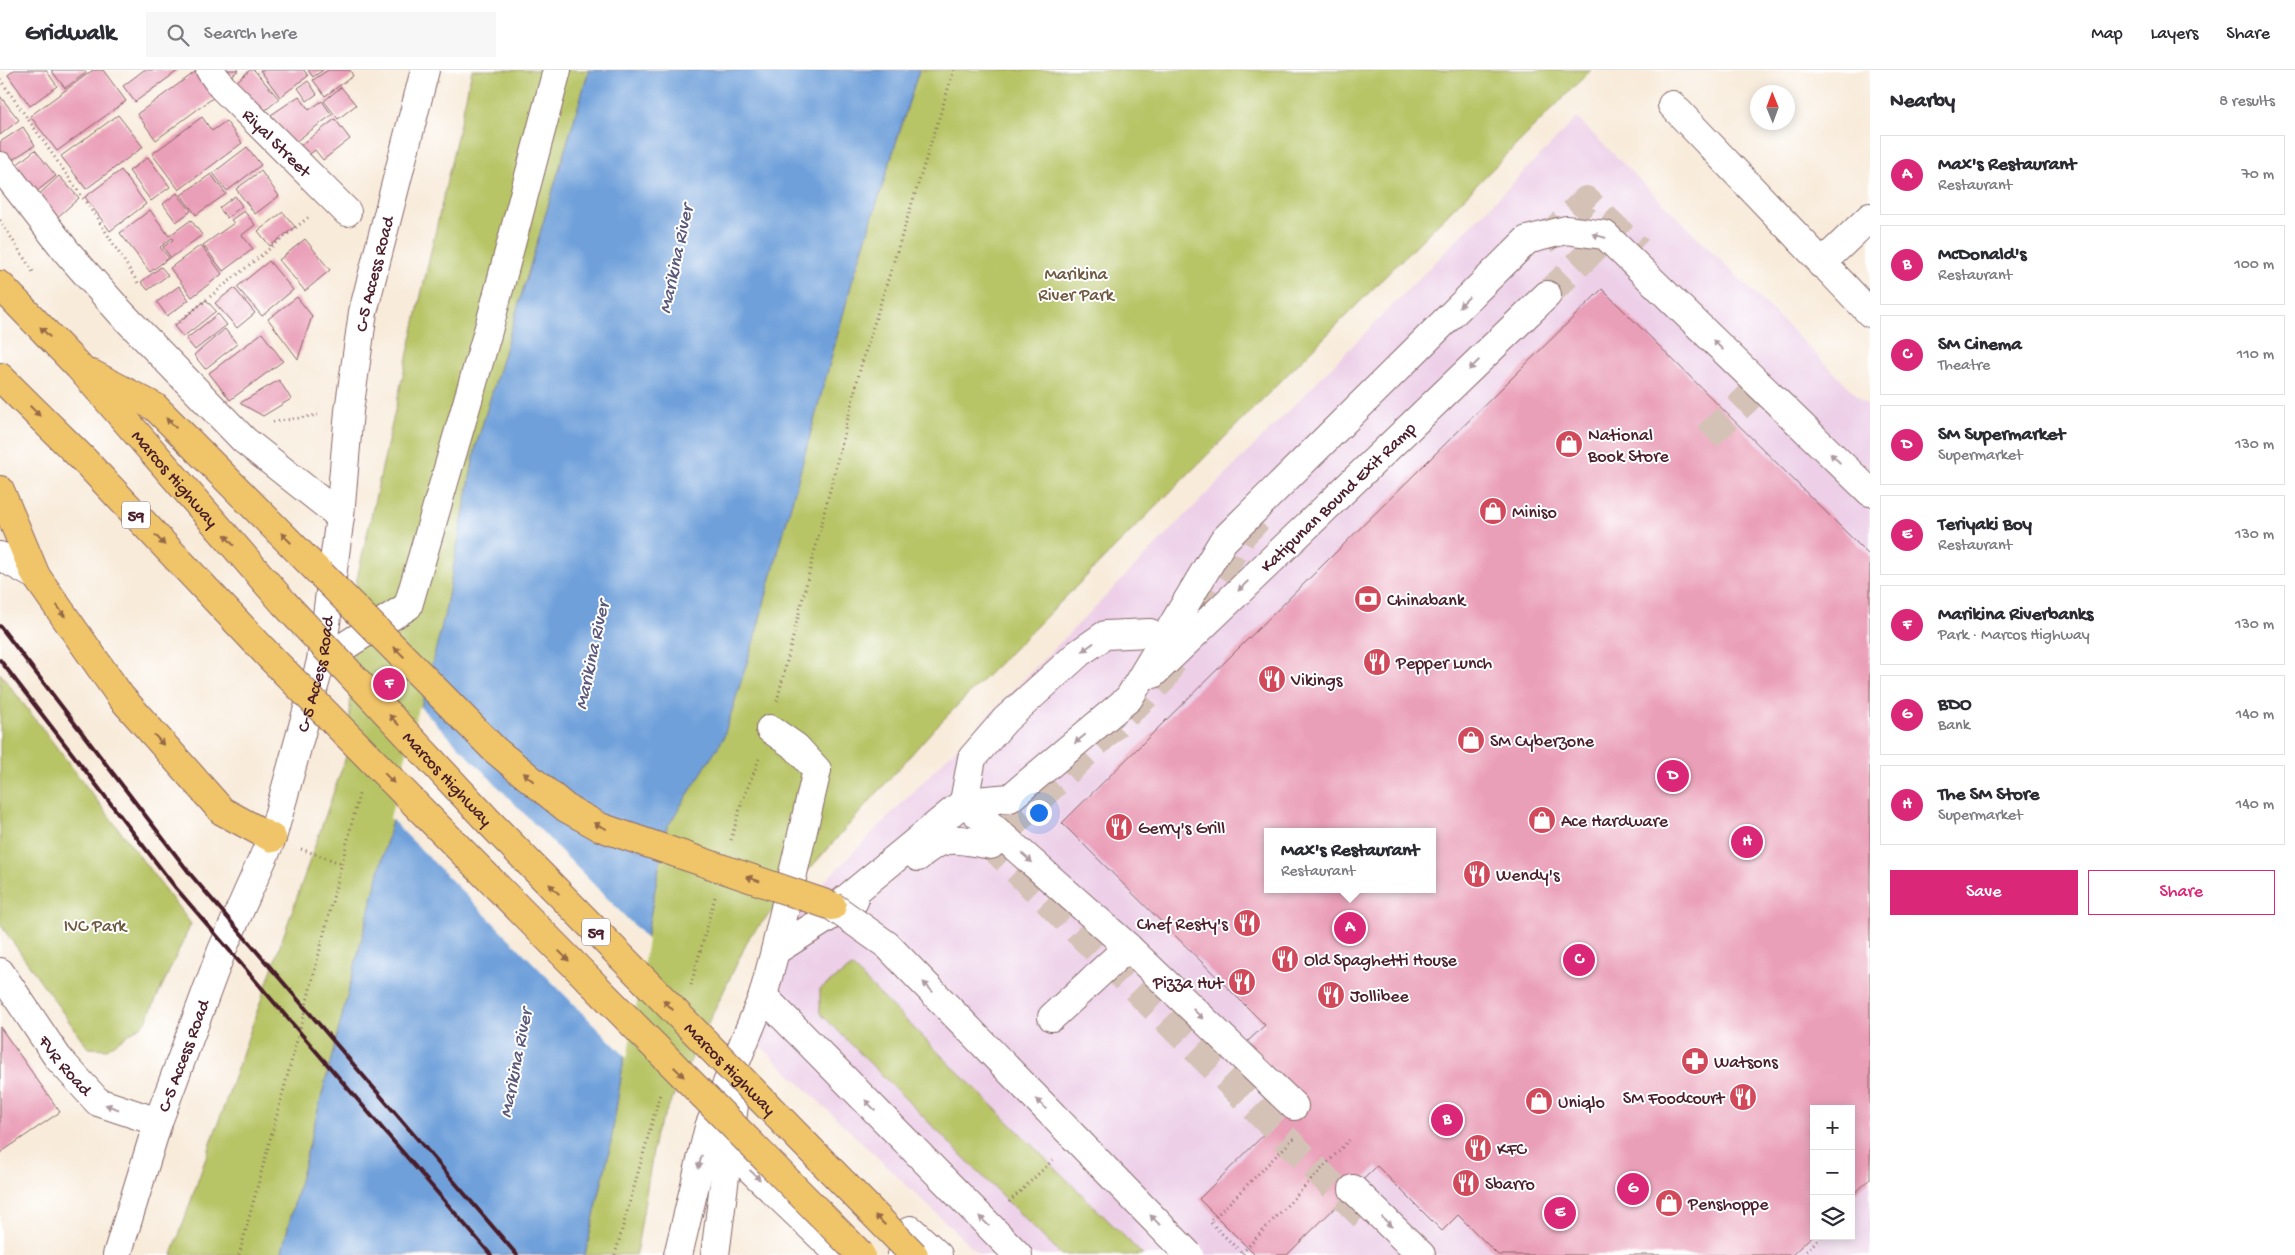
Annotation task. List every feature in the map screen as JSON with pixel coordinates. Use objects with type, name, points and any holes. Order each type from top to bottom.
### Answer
[{"type":"main road","name":"Marcos Highway","points":[[1,286],[79,367],[284,603],[490,823],[909,1247]]},
{"type":"main road","points":[[79,367],[155,406],[495,750],[566,808],[600,828],[834,907]]},
{"type":"main road","name":"59","points":[[0,377],[85,461],[269,656],[861,1255]]},
{"type":"main road","points":[[0,490],[36,576],[121,697],[222,811],[272,838]]},
{"type":"street","name":"Riyal Street","points":[[210,70],[222,87],[340,204]]},
{"type":"street","name":"C-5 Access Road","points":[[117,1255],[158,1122],[222,950],[272,838],[321,661],[340,516],[349,411],[363,312],[425,70]]},
{"type":"street","points":[[321,661],[408,606],[488,331],[557,70]]},
{"type":"street","points":[[1672,105],[1821,264],[1870,313]]},
{"type":"street","points":[[0,166],[67,252],[121,313],[244,440],[340,516]]},
{"type":"street","points":[[1821,264],[1870,216]]},
{"type":"street","points":[[1189,1255],[887,945],[834,907],[964,802],[1010,798],[1129,698],[1223,541],[1528,240],[1566,230],[1605,236],[1870,492]]},
{"type":"street","name":"Katipunan Bound Exit Ramp","points":[[1129,698],[1548,295]]},
{"type":"street","points":[[0,556],[36,576]]},
{"type":"street","points":[[964,802],[972,758],[1005,720],[1079,653],[1105,635],[1150,634]]},
{"type":"street","points":[[678,1255],[709,1128],[763,996],[817,770],[796,747],[770,729]]},
{"type":"street","points":[[964,802],[1128,947],[1294,1106]]},
{"type":"street","points":[[775,951],[900,872],[927,848],[948,838],[991,845]]},
{"type":"street","points":[[1052,1017],[1128,947]]},
{"type":"street","name":"FVR Road","points":[[0,972],[58,1058],[98,1102],[158,1122]]},
{"type":"street","points":[[763,996],[1018,1255]]},
{"type":"street","points":[[715,1255],[740,1051]]},
{"type":"street","points":[[709,1128],[729,1150],[840,1255]]},
{"type":"street","points":[[1353,1189],[1421,1255]]},
{"type":"street","points":[[909,1247],[938,1255]]},
{"type":"path","points":[[770,729],[862,362],[954,70]]},
{"type":"path","points":[[0,79],[97,218],[143,290]]},
{"type":"path","points":[[168,330],[340,204]]},
{"type":"path","points":[[0,220],[33,272]]},
{"type":"path","points":[[1,286],[33,272],[67,252]]},
{"type":"path","points":[[272,422],[349,411]]},
{"type":"path","points":[[239,1255],[300,1029],[340,863],[362,782]]},
{"type":"path","points":[[272,838],[340,863]]},
{"type":"path","points":[[1299,1133],[1210,1222],[1243,1254],[1349,1140]]},
{"type":"path","points":[[986,1223],[1057,1156]]},
{"type":"path","points":[[1803,1255],[1817,1240]]},
{"type":"shaded area","points":[[1577,118],[1870,408],[1870,1255],[980,1255],[746,1032],[767,940]]},
{"type":"green space","points":[[472,70],[589,70],[476,446],[444,617],[281,1255],[172,1255],[348,751],[356,583]]},
{"type":"green space","name":"Marikina River Park","points":[[919,70],[1591,70],[933,730],[750,936],[656,1133],[636,1255],[585,1255],[610,1148],[623,1065],[666,829],[723,739],[754,640],[852,282]]},
{"type":"green space","name":"IVC Park","points":[[0,673],[191,924],[145,1023],[107,1049],[88,1048],[0,924]]},
{"type":"green space","points":[[852,967],[1143,1255],[1061,1255],[820,1013],[820,989]]},
{"type":"water","name":"Marikina River","points":[[589,70],[919,70],[852,282],[754,640],[723,739],[666,829],[623,1065],[610,1148],[585,1255],[281,1255],[444,617],[476,446]]},
{"type":"pier","points":[[419,706],[648,940],[627,1058],[390,818]]},
{"type":"building","points":[[14,70],[46,70],[57,86],[30,106],[8,75]]},
{"type":"building","points":[[51,70],[84,70],[86,73],[65,88]]},
{"type":"building","points":[[93,70],[103,70],[126,101],[57,151],[30,116]]},
{"type":"building","points":[[144,70],[179,70],[135,102],[123,86]]},
{"type":"building","points":[[198,70],[221,92],[156,140],[137,114]]},
{"type":"building","points":[[212,70],[239,70],[222,83]]},
{"type":"building","points":[[250,70],[254,70],[279,99],[256,118],[230,87]]},
{"type":"building","points":[[260,70],[304,70],[308,76],[280,97]]},
{"type":"building","points":[[308,70],[323,70],[313,77]]},
{"type":"building","points":[[328,70],[350,70],[353,76],[325,96],[313,80]]},
{"type":"building","points":[[308,81],[317,94],[307,101],[298,88]]},
{"type":"building","points":[[341,87],[356,105],[338,119],[324,101]]},
{"type":"building","points":[[0,96],[19,120],[0,135]]},
{"type":"building","points":[[299,96],[309,110],[322,101],[332,115],[292,144],[271,115]]},
{"type":"building","points":[[118,115],[143,147],[86,189],[61,156]]},
{"type":"building","points":[[202,117],[212,131],[226,121],[242,143],[179,190],[152,154]]},
{"type":"building","points":[[335,119],[350,139],[323,160],[315,150],[302,160],[295,150]]},
{"type":"building","points":[[23,127],[35,145],[6,164],[0,154],[0,142]]},
{"type":"building","points":[[247,147],[261,165],[227,191],[213,173]]},
{"type":"building","points":[[35,150],[56,176],[31,196],[10,170]]},
{"type":"building","points":[[148,157],[170,187],[151,201],[129,171]]},
{"type":"building","points":[[121,170],[146,204],[110,231],[85,197]]},
{"type":"building","points":[[261,171],[279,196],[255,214],[236,189]]},
{"type":"building","points":[[211,174],[226,194],[196,215],[181,195]]},
{"type":"building","points":[[59,176],[79,198],[53,221],[34,199]]},
{"type":"building","points":[[177,193],[191,211],[176,222],[163,204]]},
{"type":"building","points":[[235,196],[242,206],[227,218],[219,208]]},
{"type":"building","points":[[150,210],[169,236],[191,220],[202,235],[171,258],[163,247],[173,240],[172,238],[160,247],[169,258],[150,272],[120,233]]},
{"type":"building","points":[[244,211],[255,225],[242,235],[253,249],[223,271],[203,245],[234,223],[231,220]]},
{"type":"building","points":[[283,212],[295,227],[270,246],[258,231]]},
{"type":"building","points":[[305,239],[330,270],[305,291],[279,260]]},
{"type":"building","points":[[201,245],[222,274],[192,297],[170,268]]},
{"type":"building","points":[[269,261],[293,290],[262,316],[237,287]]},
{"type":"building","points":[[161,267],[168,275],[148,290],[141,282]]},
{"type":"building","points":[[179,286],[189,300],[167,316],[157,302]]},
{"type":"building","points":[[234,288],[255,313],[237,328],[215,303]]},
{"type":"building","points":[[1602,289],[1870,556],[1870,1179],[1855,1193],[1855,1105],[1810,1105],[1810,1238],[1792,1255],[1498,1255],[1458,1215],[1442,1231],[1377,1166],[1287,1255],[1255,1255],[1199,1199],[1302,1097],[1247,1042],[1265,1025],[1062,823]]},
{"type":"building","points":[[297,297],[312,316],[298,359],[268,319]]},
{"type":"building","points":[[206,300],[216,311],[183,337],[174,326]]},
{"type":"building","points":[[218,314],[227,325],[195,350],[186,339]]},
{"type":"building","points":[[225,329],[237,344],[205,369],[194,355]]},
{"type":"building","points":[[262,333],[283,361],[230,400],[209,373]]},
{"type":"building","points":[[279,380],[291,399],[263,416],[240,403]]},
{"type":"building","points":[[0,1027],[60,1112],[0,1153]]},
{"type":"tunnel","points":[[1543,242],[1586,200],[1638,250]]},
{"type":"tunnel","points":[[1547,295],[1615,228]]},
{"type":"tunnel","points":[[1707,437],[1769,378]]},
{"type":"tunnel","points":[[1258,519],[1243,534],[1163,679],[991,845],[1367,1220]]},
{"type":"railway","points":[[0,626],[191,875],[517,1255]]},
{"type":"railway","points":[[0,660],[175,887],[491,1255]]},
{"type":"place","name":"National Book Store","points":[[1569,444]]},
{"type":"place","name":"Miniso","points":[[1493,511]]},
{"type":"place","name":"Chinabank","points":[[1368,599]]},
{"type":"place","name":"Pepper Lunch","points":[[1377,662]]},
{"type":"place","name":"Vikings","points":[[1272,679]]},
{"type":"place","name":"Marikina Riverbanks","points":[[389,684]]},
{"type":"place","name":"SM Cyberzone","points":[[1471,740]]},
{"type":"place","name":"SM Supermarket","points":[[1673,776]]},
{"type":"place","name":"Ace Hardware","points":[[1542,820]]},
{"type":"place","name":"Gerry's Grill","points":[[1119,827]]},
{"type":"place","name":"The SM Store","points":[[1747,842]]},
{"type":"place","name":"Wendy's","points":[[1477,874]]},
{"type":"place","name":"Chef Resty's","points":[[1247,923]]},
{"type":"place","name":"Max's Restaurant","points":[[1350,928]]},
{"type":"place","name":"Old Spaghetti House","points":[[1285,959]]},
{"type":"place","name":"SM Cinema","points":[[1579,960]]},
{"type":"place","name":"Pizza Hut","points":[[1242,982]]},
{"type":"place","name":"Jollibee","points":[[1331,995]]},
{"type":"place","name":"Watsons","points":[[1695,1061]]},
{"type":"place","name":"SM Foodcourt","points":[[1743,1097]]},
{"type":"place","name":"Uniqlo","points":[[1539,1101]]},
{"type":"place","name":"McDonald's","points":[[1447,1120]]},
{"type":"place","name":"KFC","points":[[1478,1148]]},
{"type":"place","name":"Sbarro","points":[[1466,1183]]},
{"type":"place","name":"BDO","points":[[1633,1189]]},
{"type":"place","name":"Penshoppe","points":[[1669,1203]]},
{"type":"place","name":"Teriyaki Boy","points":[[1560,1213]]}]
